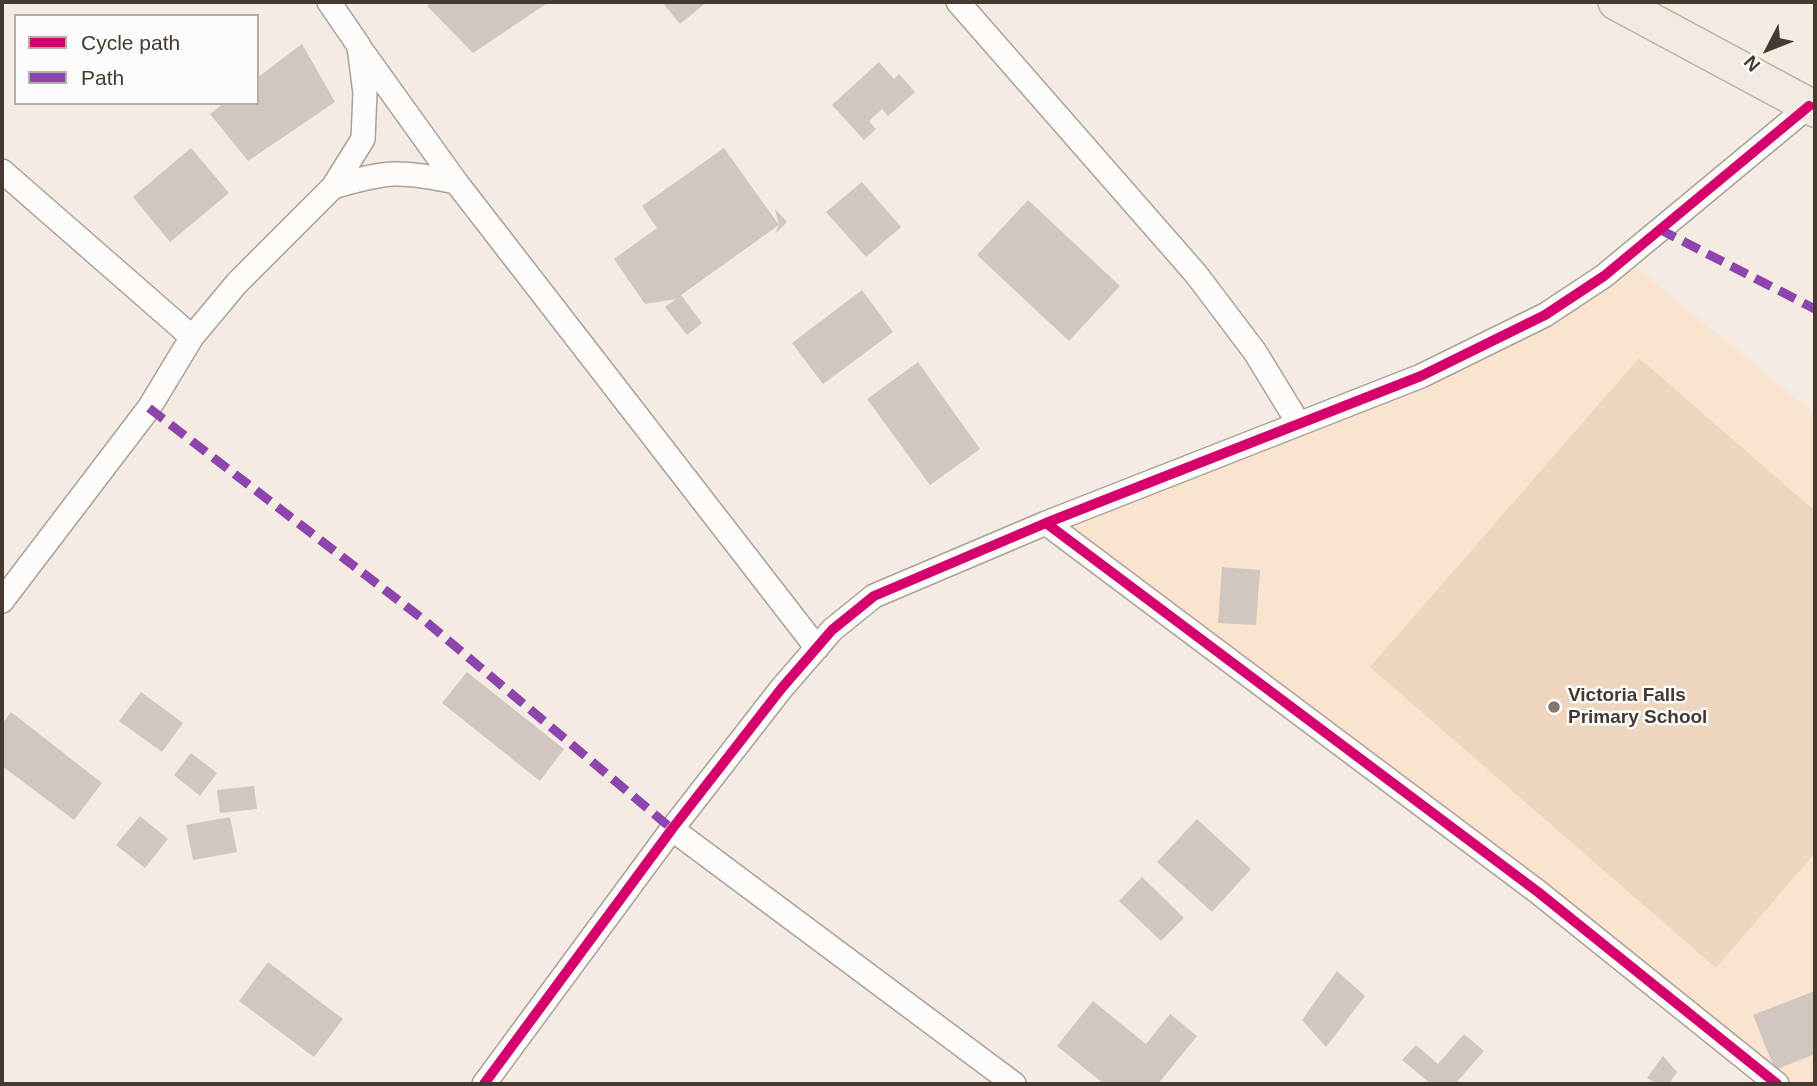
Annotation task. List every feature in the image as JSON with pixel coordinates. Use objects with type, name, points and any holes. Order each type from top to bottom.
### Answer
[{"type":"main road","points":[[1616,2],[1812,108]]},
{"type":"street","points":[[330,2],[456,182],[817,648]]},
{"type":"street","points":[[958,2],[1196,274],[1255,352],[1299,424]]},
{"type":"street","points":[[2,601],[149,408],[192,337],[237,283],[333,187],[362,139],[365,93],[359,46]]},
{"type":"street","points":[[484,1084],[672,829],[817,648],[874,596],[1046,523],[1421,376],[1545,315],[1604,276],[1812,108]]},
{"type":"street","points":[[2,170],[192,337]]},
{"type":"street","points":[[333,187],[381,172],[414,173],[456,182]]},
{"type":"street","points":[[1046,523],[1538,892],[1777,1084]]},
{"type":"street","points":[[672,829],[1014,1084]]},
{"type":"shaded area","name":"Victoria Falls Primary School","points":[[1625,258],[1815,414],[1815,1084],[1777,1084],[1046,523],[1421,376]]},
{"type":"shaded area","points":[[1639,358],[1815,511],[1815,853],[1716,968],[1370,667]]},
{"type":"building","points":[[431,2],[549,2],[473,53],[427,6]]},
{"type":"building","points":[[662,2],[707,2],[680,24]]},
{"type":"building","points":[[302,44],[335,102],[248,161],[210,114],[221,105],[259,105],[259,76]]},
{"type":"building","points":[[879,62],[894,79],[899,74],[915,92],[888,116],[882,109],[869,121],[876,129],[864,140],[832,105]]},
{"type":"building","points":[[191,148],[229,193],[170,242],[133,197]]},
{"type":"building","points":[[724,148],[779,225],[681,295],[702,323],[687,335],[665,307],[676,299],[645,304],[614,259],[657,228],[642,206]]},
{"type":"building","points":[[862,182],[901,227],[866,257],[826,212]]},
{"type":"building","points":[[1028,200],[1120,286],[1069,341],[977,255]]},
{"type":"building","points":[[775,209],[787,222],[775,234],[779,225]]},
{"type":"building","points":[[862,290],[893,332],[823,384],[792,343]]},
{"type":"building","points":[[918,362],[980,449],[930,485],[867,399]]},
{"type":"building","points":[[1222,567],[1260,570],[1256,625],[1218,623]]},
{"type":"building","points":[[467,672],[564,749],[540,781],[442,703]]},
{"type":"building","points":[[141,692],[183,723],[162,752],[119,721]]},
{"type":"building","points":[[11,712],[102,783],[74,820],[2,766],[2,724]]},
{"type":"building","points":[[191,753],[217,773],[200,796],[174,775]]},
{"type":"building","points":[[254,786],[257,809],[220,813],[217,790]]},
{"type":"building","points":[[140,816],[168,839],[145,868],[116,845]]},
{"type":"building","points":[[230,817],[237,852],[193,860],[186,825]]},
{"type":"building","points":[[1197,819],[1251,869],[1212,912],[1157,862]]},
{"type":"building","points":[[1142,877],[1184,918],[1161,941],[1119,901]]},
{"type":"building","points":[[268,962],[343,1019],[314,1057],[239,1001]]},
{"type":"building","points":[[1337,971],[1365,996],[1326,1047],[1302,1020]]},
{"type":"building","points":[[1815,991],[1815,1054],[1775,1070],[1753,1015]]},
{"type":"building","points":[[1093,1001],[1146,1044],[1170,1014],[1197,1036],[1158,1084],[1104,1084],[1057,1046]]},
{"type":"building","points":[[1464,1034],[1484,1051],[1455,1084],[1431,1084],[1402,1060],[1416,1045],[1438,1064]]},
{"type":"building","points":[[1663,1056],[1677,1072],[1669,1084],[1657,1084],[1647,1078]]},
{"type":"marked path","points":[[1659,229],[1815,309]]},
{"type":"marked path","points":[[149,408],[424,620],[672,829]]},
{"type":"cycle path","points":[[1046,523],[1421,376],[1545,315],[1604,276],[1809,106]]},
{"type":"cycle path","points":[[484,1084],[672,829],[781,689],[832,630],[874,596],[1046,523],[1538,892],[1777,1084]]},
{"type":"place","name":"Victoria Falls Primary School","points":[[1554,707]]}]
